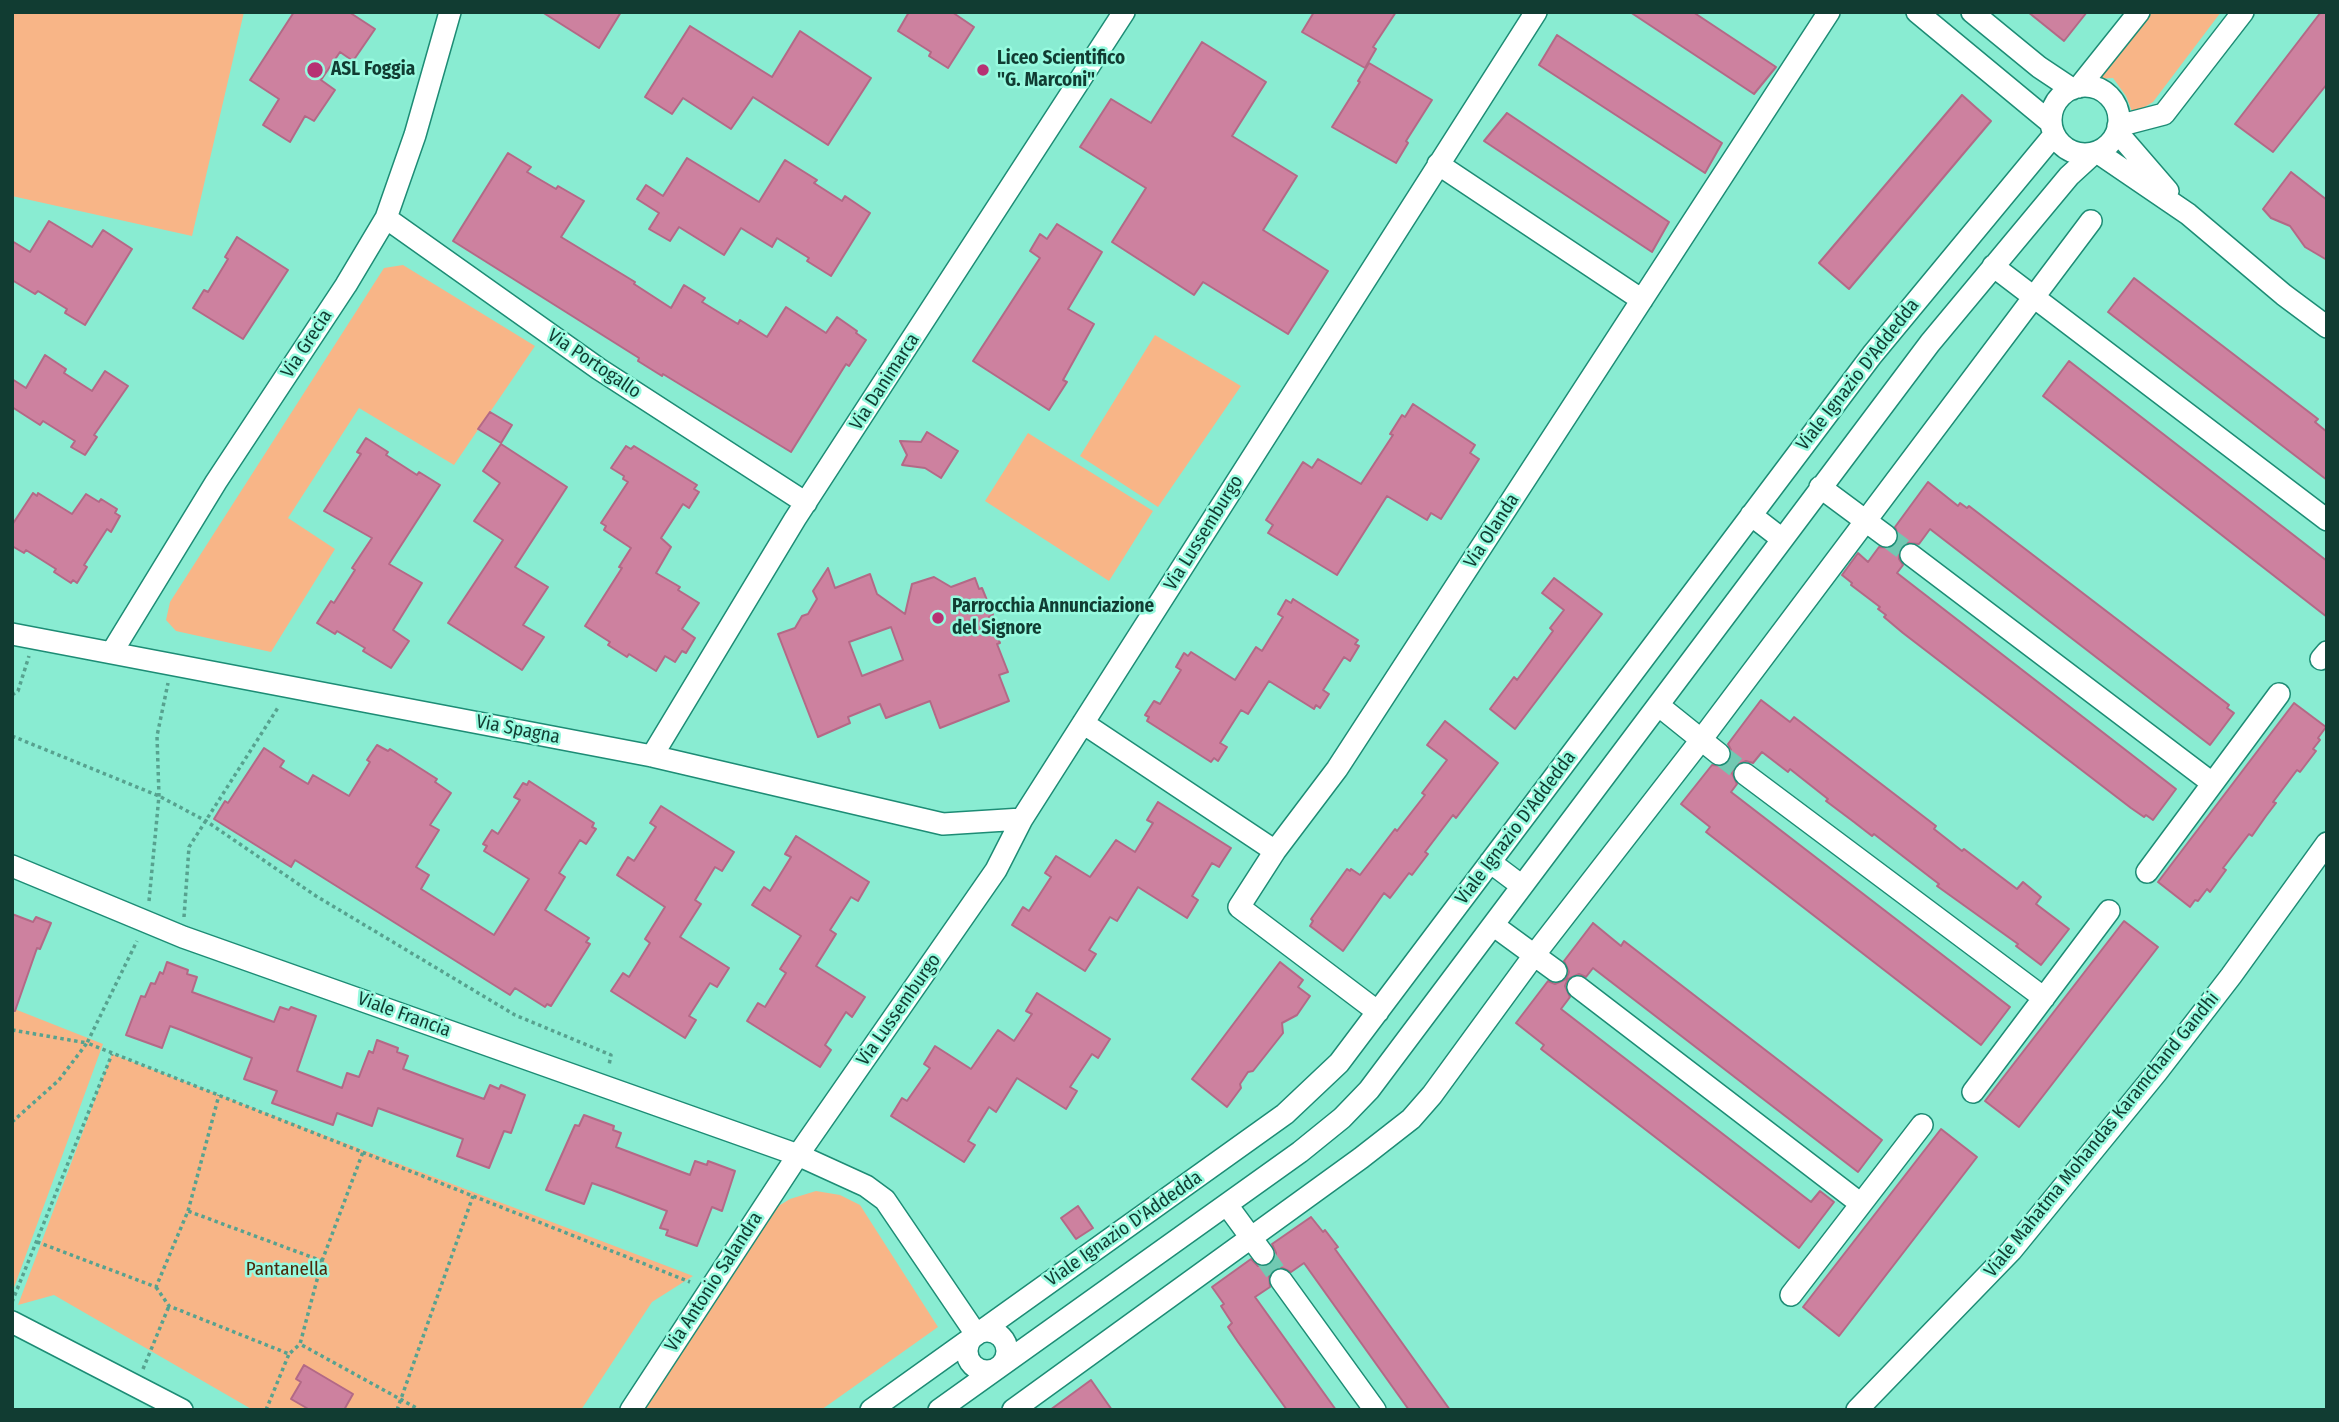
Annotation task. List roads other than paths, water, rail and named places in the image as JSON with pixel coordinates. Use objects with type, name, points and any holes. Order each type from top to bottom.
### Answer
[{"type":"street","name":"Via Grecia","points":[[112,652],[216,482],[346,285],[386,218],[415,135],[450,12]]},
{"type":"street","name":"Via Danimarca","points":[[652,756],[806,503],[1124,12]]},
{"type":"street","name":"Via Lussemburgo","points":[[798,1155],[996,870],[1022,819],[1535,12]]},
{"type":"street","name":"Via Olanda","points":[[1378,1012],[1239,907],[1275,851],[1337,769],[1829,12]]},
{"type":"street","points":[[1917,12],[2052,129],[2060,144],[2081,154],[2095,153],[2105,147],[2118,129],[2118,115],[2109,96],[2100,90],[2075,88],[2039,67],[1972,12]]},
{"type":"street","points":[[2052,129],[2052,112],[2056,102],[2075,88],[2140,12]]},
{"type":"street","points":[[2118,129],[2164,114],[2243,12]]},
{"type":"street","name":"Viale Ignazio D'Addedda","points":[[871,1410],[1286,1114],[1339,1063],[1902,316],[2052,129]]},
{"type":"street","points":[[2118,129],[2188,214]]},
{"type":"street","points":[[2095,153],[2188,214],[2284,295],[2327,327]]},
{"type":"street","name":"Viale Ignazio D'Addedda","points":[[939,1410],[1300,1152],[1342,1118],[1360,1099],[1930,343],[2069,176],[2095,153]]},
{"type":"street","points":[[1438,164],[1642,300]]},
{"type":"street","name":"Via Portogallo","points":[[386,218],[599,369],[806,503]]},
{"type":"street","points":[[1013,1410],[1257,1246],[1411,1119],[1432,1095],[1535,954],[1700,740],[2091,221]]},
{"type":"street","points":[[1993,266],[2327,520]]},
{"type":"street","points":[[1820,488],[1886,536]]},
{"type":"street","points":[[1751,515],[1782,538]]},
{"type":"street","points":[[1911,555],[2212,783]]},
{"type":"street","name":"Via Spagna","points":[[21,636],[652,756],[943,824],[1022,819]]},
{"type":"street","points":[[2147,872],[2279,694]]},
{"type":"street","points":[[1658,705],[1719,754]]},
{"type":"street","points":[[1083,723],[1275,851]]},
{"type":"street","points":[[1745,774],[2044,998]]},
{"type":"street","name":"Viale Mahatma Mohandas Karamchand Gandhi","points":[[1857,1410],[2011,1251],[2157,1072],[2231,976],[2327,843]]},
{"type":"street","points":[[1490,862],[1522,886]]},
{"type":"street","name":"Viale Francia","points":[[12,866],[183,937],[798,1155],[866,1186],[885,1200],[976,1334]]},
{"type":"street","points":[[1973,1092],[2109,911]]},
{"type":"street","points":[[1493,925],[1556,971]]},
{"type":"street","points":[[1578,987],[1861,1204]]},
{"type":"street","points":[[1791,1295],[1922,1125]]},
{"type":"street","name":"Via Antonio Salandra","points":[[631,1410],[798,1155]]},
{"type":"street","name":"Viale Ignazio D'Addedda","points":[[1227,1205],[1257,1246]]},
{"type":"street","points":[[1281,1280],[1376,1410]]},
{"type":"street","points":[[12,1322],[182,1410]]},
{"type":"street","points":[[976,1334],[989,1331],[1004,1340],[1007,1354],[1000,1367]]},
{"type":"tunnel","points":[[1886,536],[1911,555]]},
{"type":"tunnel","points":[[1719,754],[1745,774]]},
{"type":"tunnel","points":[[1263,1254],[1281,1280]]},
{"type":"place","name":"ASL Foggia","points":[[315,70]]},
{"type":"place","name":"Liceo Scientifico \"G. Marconi\"","points":[[983,70]]},
{"type":"place","name":"Parrocchia Annunciazione del Signore","points":[[938,618]]},
{"type":"park label","name":"Pantanella","points":[[287,1270]]}]
